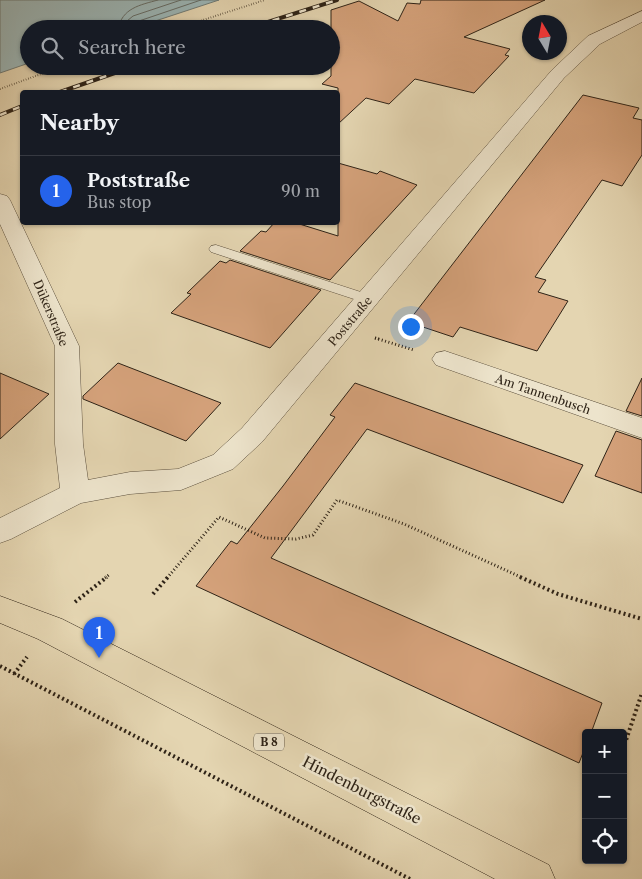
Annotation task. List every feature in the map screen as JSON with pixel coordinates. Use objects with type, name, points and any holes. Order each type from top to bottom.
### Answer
[{"type":"main road","name":"Hindenburgstraße","points":[[0,609],[50,629],[535,879]]},
{"type":"street","name":"Poststraße","points":[[0,531],[75,493],[130,483],[181,479],[223,462],[252,436],[558,74],[594,40],[642,16]]},
{"type":"street","name":"Dükerstraße","points":[[0,200],[67,346],[69,444],[75,493]]},
{"type":"street","name":"Am Tannenbusch","points":[[445,359],[642,428]]},
{"type":"lane","points":[[216,249],[368,299]]},
{"type":"path","points":[[203,20],[265,0]]},
{"type":"path","points":[[0,90],[39,75]]},
{"type":"path","points":[[343,329],[445,359]]},
{"type":"path","points":[[153,594],[219,517],[266,538],[296,539],[313,535],[337,500],[404,524],[558,594],[642,618]]},
{"type":"path","points":[[0,666],[410,879]]},
{"type":"path","points":[[627,737],[642,694]]},
{"type":"water","points":[[0,0],[219,0],[158,20],[20,20],[20,66],[0,73]]},
{"type":"building","points":[[421,0],[545,0],[464,37],[510,49],[505,55],[509,56],[474,93],[415,79],[389,104],[366,98],[340,122],[340,90],[322,84],[331,75],[340,75],[340,20],[331,20],[331,10],[359,1],[398,21],[407,3],[420,4]]},
{"type":"building","points":[[583,95],[639,108],[633,118],[642,120],[642,155],[622,186],[602,180],[535,277],[546,280],[538,292],[568,301],[537,351],[460,327],[453,337],[408,322]]},
{"type":"building","points":[[340,164],[377,174],[380,171],[417,185],[330,280],[240,251],[261,231],[266,232],[272,225],[303,225],[338,236],[338,225],[340,225]]},
{"type":"building","points":[[230,260],[321,290],[270,348],[171,313],[191,294],[187,293],[220,261],[226,263]]},
{"type":"building","points":[[118,363],[221,403],[186,441],[83,399],[83,396]]},
{"type":"building","points":[[0,373],[49,394],[0,439]]},
{"type":"building","points":[[642,378],[642,416],[626,411]]},
{"type":"building","points":[[355,383],[583,465],[563,503],[367,429],[271,558],[602,703],[592,729],[582,729],[582,755],[579,763],[196,586],[231,541],[237,544],[283,486],[335,417],[330,415]]},
{"type":"building","points":[[616,431],[642,440],[642,493],[595,476]]},
{"type":"railway","points":[[274,20],[337,0]]},
{"type":"railway","points":[[66,90],[109,75]]},
{"type":"railway","points":[[0,115],[20,107]]},
{"type":"place","name":"Poststraße","points":[[99,658]]}]
